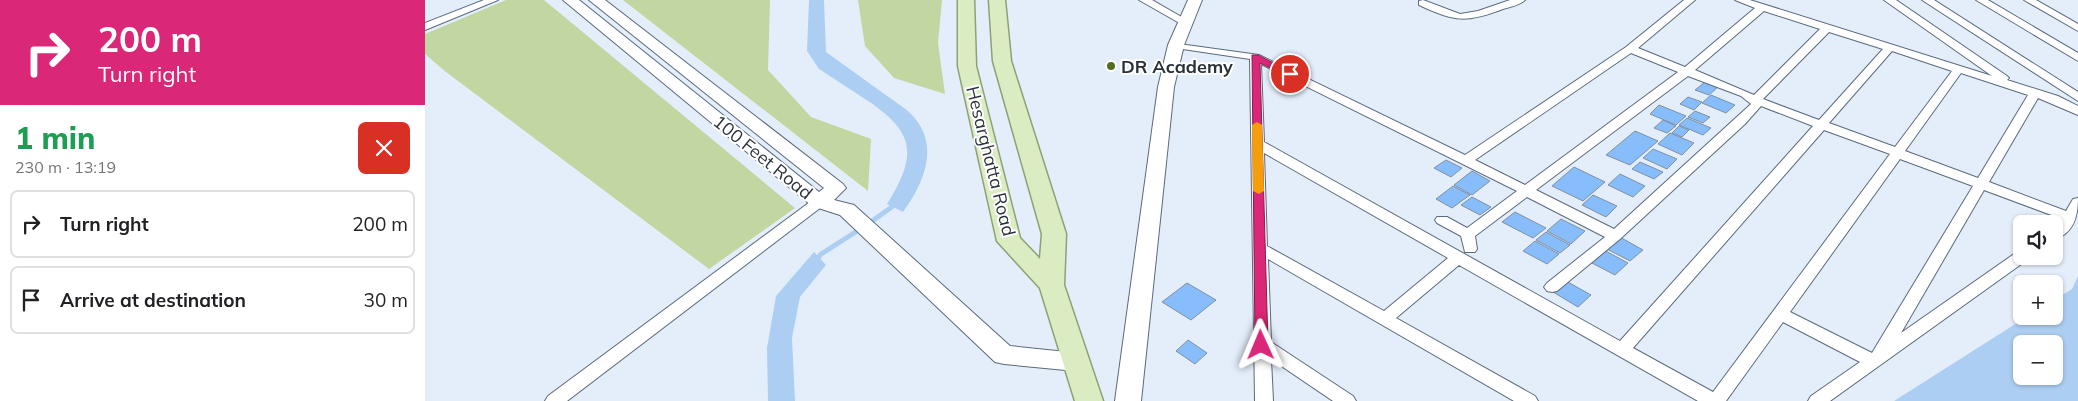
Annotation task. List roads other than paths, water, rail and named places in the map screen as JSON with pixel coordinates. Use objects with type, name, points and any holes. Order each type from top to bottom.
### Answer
[{"type":"main road","name":"100 Feet Road","points":[[571,0],[819,202],[836,188],[596,0]]},
{"type":"main road","name":"Hesarghatta Road","points":[[966,0],[967,66],[1009,240],[1051,285]]},
{"type":"main road","name":"Hesarghatta Road","points":[[997,0],[1001,61],[1054,234],[1051,285]]},
{"type":"main road","points":[[1128,401],[1166,87],[1176,45],[1187,23],[1195,0]]},
{"type":"main road","points":[[819,202],[847,210],[1003,354],[1076,362]]},
{"type":"main road","points":[[1051,285],[1089,401]]},
{"type":"street","points":[[425,27],[493,0]]},
{"type":"street","points":[[1144,0],[1187,23]]},
{"type":"street","points":[[1422,3],[1460,17],[1474,15],[1520,0]]},
{"type":"street","points":[[1466,160],[1630,49],[1690,0]]},
{"type":"street","points":[[1740,0],[2054,99],[2078,111]]},
{"type":"street","points":[[1889,0],[2016,87]]},
{"type":"street","points":[[1927,0],[2078,97]]},
{"type":"street","points":[[1981,0],[2078,58]]},
{"type":"street","points":[[2029,0],[2078,28]]},
{"type":"street","points":[[1385,319],[1466,247],[1525,190],[1687,71],[1763,7]]},
{"type":"street","points":[[1755,100],[1828,28]]},
{"type":"street","points":[[1176,45],[1255,57],[1466,160],[1615,236]]},
{"type":"street","points":[[1622,350],[1890,47]]},
{"type":"street","points":[[1630,49],[1755,100],[2070,217]]},
{"type":"street","points":[[1255,57],[1261,345],[1264,401]]},
{"type":"street","points":[[1257,144],[1466,247],[1622,350],[1715,401],[1959,69]]},
{"type":"street","points":[[1875,359],[2035,93]]},
{"type":"street","points":[[1553,287],[1615,236],[1741,121],[1758,102],[1755,100]]},
{"type":"street","points":[[554,401],[819,202]]},
{"type":"street","points":[[2063,227],[2078,202]]},
{"type":"street","points":[[1442,220],[1466,247]]},
{"type":"street","points":[[1260,248],[1529,401]]},
{"type":"street","points":[[1817,401],[2013,262]]},
{"type":"street","points":[[1779,313],[1875,359]]},
{"type":"street","points":[[1261,345],[1347,401]]},
{"type":"water","points":[[809,0],[824,0],[826,52],[905,108],[920,126],[925,138],[926,163],[917,189],[903,212],[887,204],[897,187],[907,159],[907,146],[903,135],[884,113],[819,69],[807,51]]},
{"type":"water","points":[[814,252],[826,265],[800,297],[792,338],[795,401],[768,401],[767,348],[776,296]]},
{"type":"water","points":[[2078,276],[2078,401],[1894,401],[2014,325],[2063,325],[2063,294],[2072,289]]},
{"type":"waterway","points":[[868,224],[896,204]]},
{"type":"waterway","points":[[816,261],[821,254],[862,228]]},
{"type":"place","name":"DR Academy","points":[[1111,66]]}]
